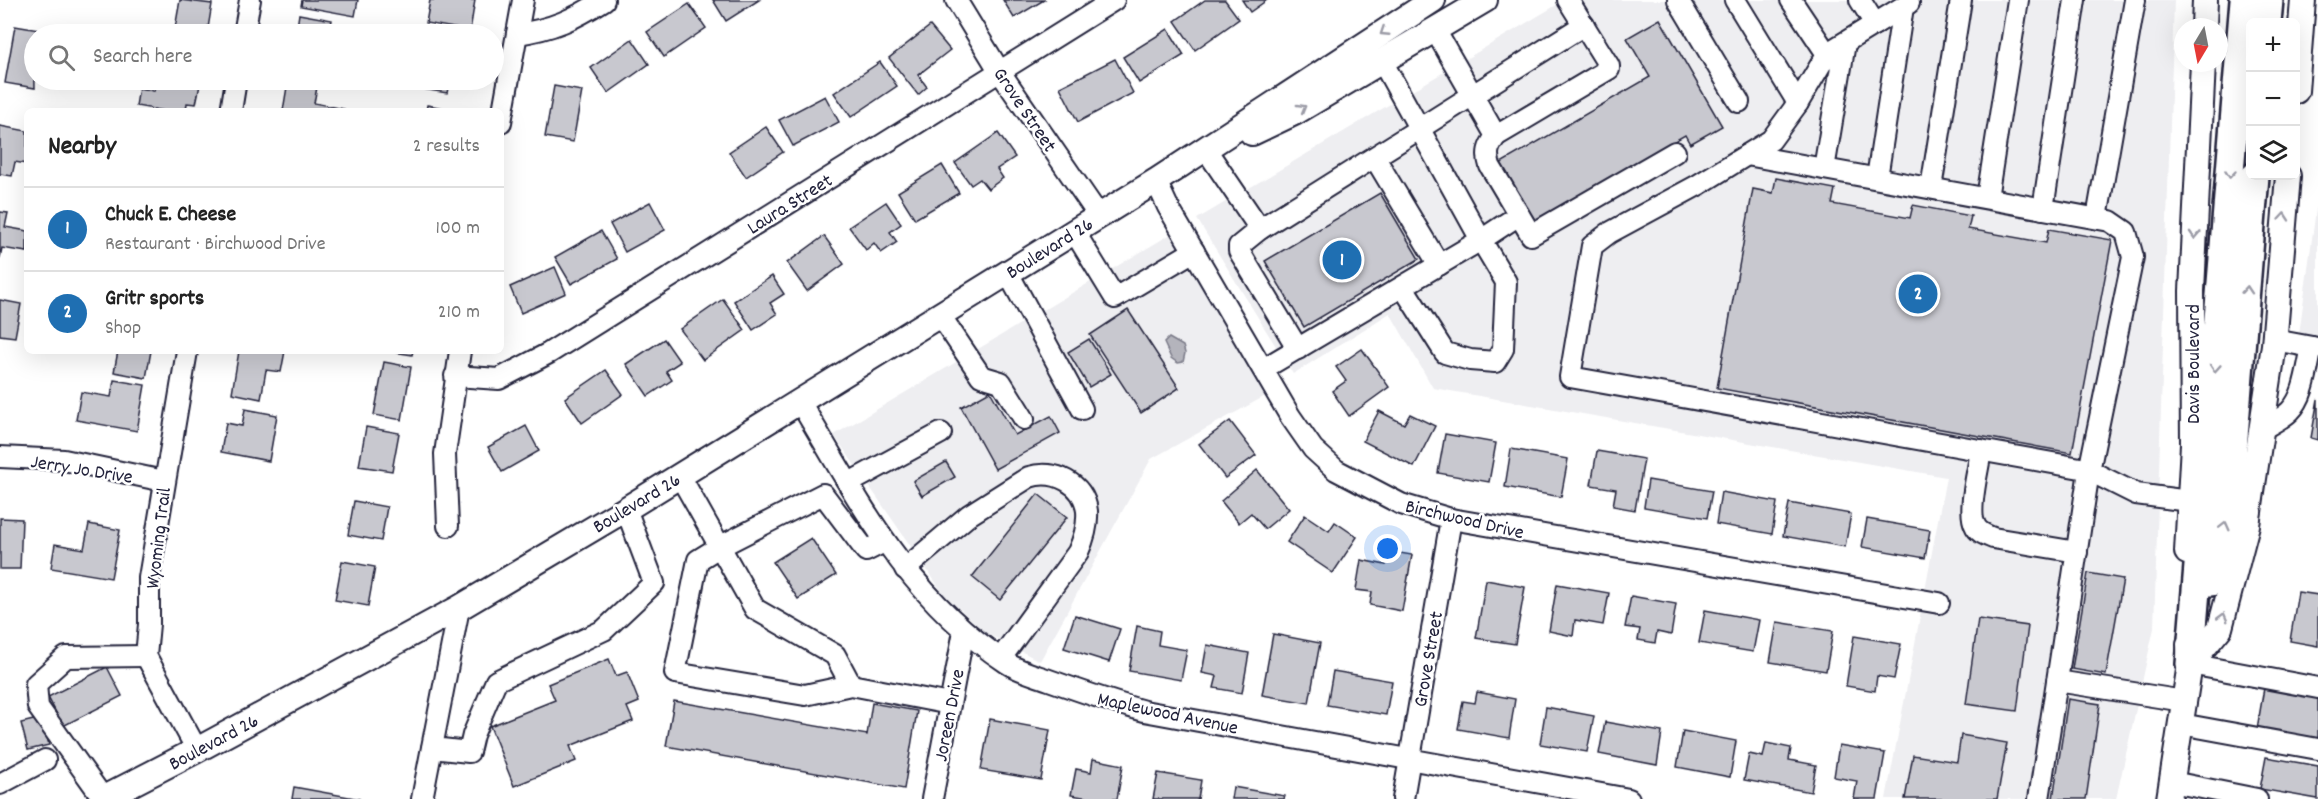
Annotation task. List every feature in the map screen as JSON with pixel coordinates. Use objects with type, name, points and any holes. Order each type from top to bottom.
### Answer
[{"type":"highway","points":[[2190,664],[2258,9]]},
{"type":"highway","points":[[2190,664],[2228,511],[2255,180]]},
{"type":"main road","name":"Boulevard 26","points":[[102,799],[459,608],[626,509],[1156,181],[1433,0]]},
{"type":"main road","name":"Boulevard 26","points":[[1156,181],[1296,112],[1485,0]]},
{"type":"main road","points":[[2204,18],[2205,0]]},
{"type":"main road","points":[[2297,72],[2304,0]]},
{"type":"main road","name":"Davis Boulevard","points":[[2171,790],[2190,664],[2187,554],[2193,444],[2192,291],[2203,72]]},
{"type":"main road","points":[[2190,664],[2220,628],[2247,525],[2274,340],[2288,180]]},
{"type":"street","points":[[246,24],[250,0]]},
{"type":"street","points":[[504,108],[523,0]]},
{"type":"street","points":[[517,34],[544,30],[604,0]]},
{"type":"street","name":"Grove Street","points":[[956,0],[1000,72],[1100,216]]},
{"type":"street","name":"Laura Street","points":[[455,376],[499,379],[549,353],[1114,0]]},
{"type":"street","points":[[1568,0],[1609,69],[1496,136],[1489,146],[1487,155],[1490,166],[1531,235],[1676,152]]},
{"type":"street","points":[[1678,0],[1739,102]]},
{"type":"street","points":[[1735,0],[1797,103]]},
{"type":"street","points":[[1791,0],[1827,54]]},
{"type":"street","points":[[1860,0],[1875,24]]},
{"type":"street","points":[[1931,188],[1961,0]]},
{"type":"street","points":[[1987,198],[2018,0]]},
{"type":"street","points":[[2043,208],[2075,0]]},
{"type":"street","points":[[2097,218],[2135,0]]},
{"type":"street","points":[[1908,3],[1827,54],[1771,140],[1698,185],[1609,233],[1592,246],[1570,377],[2089,471],[2136,494],[2189,501]]},
{"type":"street","points":[[1877,178],[1908,3]]},
{"type":"street","points":[[1298,349],[1239,251],[1239,246],[1260,229],[1584,26]]},
{"type":"street","points":[[1435,30],[1496,136]]},
{"type":"street","points":[[1824,169],[1845,43]]},
{"type":"street","points":[[1382,61],[1506,282],[1503,349],[1495,362],[1470,360],[1445,353],[1403,287]]},
{"type":"street","points":[[231,108],[234,90]]},
{"type":"street","points":[[1209,154],[1260,229]]},
{"type":"street","points":[[1747,155],[2097,218],[2110,221],[2126,232],[2133,257],[2089,471],[2039,799]]},
{"type":"street","points":[[1374,158],[1439,265]]},
{"type":"street","name":"Birchwood Drive","points":[[1156,181],[1290,416],[1313,449],[1336,470],[1401,504],[1451,519],[1939,603]]},
{"type":"street","points":[[1263,369],[1403,287],[1519,215]]},
{"type":"street","points":[[1074,231],[1115,298],[1194,251]]},
{"type":"street","points":[[1008,273],[1082,409]]},
{"type":"street","points":[[940,315],[981,376],[1001,382],[1024,419]]},
{"type":"street","points":[[2261,430],[2289,412],[2296,404],[2315,348],[2274,340]]},
{"type":"street","name":"Wyoming Trail","points":[[146,656],[149,578],[186,354]]},
{"type":"street","points":[[448,526],[445,453],[459,354]]},
{"type":"street","name":"Maplewood Avenue","points":[[800,402],[884,542],[905,569],[944,613],[1008,664],[1105,700],[1144,711],[1629,799]]},
{"type":"street","points":[[849,483],[941,433]]},
{"type":"street","points":[[1981,450],[1972,515],[1975,527],[1983,534],[1993,538],[2077,552]]},
{"type":"street","name":"Jerry Jo Drive","points":[[0,457],[64,460],[164,481]]},
{"type":"street","points":[[905,569],[969,515],[1029,477],[1050,474],[1063,478],[1075,487],[1081,494],[1087,509],[1084,539],[1078,552],[1001,658]]},
{"type":"street","points":[[680,476],[755,609],[835,655],[851,685]]},
{"type":"street","points":[[884,542],[866,551],[823,494],[698,560],[675,673],[805,695],[851,685],[950,704]]},
{"type":"street","points":[[432,748],[469,752],[473,735],[496,681],[604,630],[654,583],[626,509]]},
{"type":"street","name":"Grove Street","points":[[1403,799],[1451,519]]},
{"type":"street","points":[[422,799],[459,608]]},
{"type":"street","name":"Joreen Drive","points":[[932,799],[964,631]]},
{"type":"street","points":[[102,799],[38,707],[36,684],[66,657],[146,656],[197,750]]},
{"type":"street","points":[[2190,664],[2318,688]]},
{"type":"street","points":[[2057,681],[2318,748]]},
{"type":"street","points":[[0,784],[45,760]]},
{"type":"street","points":[[2171,790],[2257,799]]},
{"type":"shaded area","points":[[1565,0],[2174,0],[2154,628],[2116,799],[1886,799],[1946,477],[1433,388],[1390,313],[1293,374],[1197,219]]},
{"type":"shaded area","points":[[2318,195],[2318,337],[2299,334]]},
{"type":"shaded area","points":[[1171,234],[1269,394],[1151,459],[1040,661],[986,633],[943,593],[834,435]]},
{"type":"shaded area","points":[[1169,338],[1183,346],[1185,353],[1183,362],[1178,363],[1171,358],[1164,343]]},
{"type":"building","points":[[180,0],[212,4],[209,24],[176,24]]},
{"type":"building","points":[[302,0],[358,0],[355,16],[301,6]]},
{"type":"building","points":[[430,0],[475,0],[471,24],[426,23]]},
{"type":"building","points":[[713,0],[759,0],[726,21]]},
{"type":"building","points":[[1003,0],[1044,0],[1014,18]]},
{"type":"building","points":[[1205,0],[1225,0],[1239,19],[1195,50],[1175,21]]},
{"type":"building","points":[[1242,0],[1267,0],[1250,12]]},
{"type":"building","points":[[689,4],[706,28],[664,57],[647,32]]},
{"type":"building","points":[[299,14],[332,20],[331,24],[298,24]]},
{"type":"building","points":[[1660,19],[1722,126],[1690,144],[1685,135],[1534,221],[1501,163],[1650,77],[1627,38]]},
{"type":"building","points":[[15,26],[24,28],[24,86],[5,83]]},
{"type":"building","points":[[930,26],[950,50],[918,75],[927,87],[918,95],[889,58]]},
{"type":"building","points":[[1168,29],[1184,55],[1139,83],[1123,57]]},
{"type":"building","points":[[632,39],[649,64],[608,93],[591,68]]},
{"type":"building","points":[[1115,59],[1133,93],[1078,122],[1060,87]]},
{"type":"building","points":[[880,62],[897,86],[851,117],[834,93]]},
{"type":"building","points":[[554,86],[582,91],[573,142],[545,137]]},
{"type":"building","points":[[139,90],[199,90],[196,104],[187,103],[186,108],[136,106]]},
{"type":"building","points":[[286,90],[316,90],[314,103],[339,108],[284,108]]},
{"type":"building","points":[[428,90],[448,90],[447,93]]},
{"type":"building","points":[[825,96],[839,122],[793,146],[779,120]]},
{"type":"building","points":[[427,105],[444,108],[426,108]]},
{"type":"building","points":[[0,126],[24,130],[24,164],[15,162],[12,176],[0,174]]},
{"type":"building","points":[[766,127],[783,152],[746,177],[729,152]]},
{"type":"building","points":[[998,133],[1015,157],[997,169],[1003,178],[988,189],[980,179],[971,185],[955,163]]},
{"type":"building","points":[[942,165],[959,193],[915,219],[898,192]]},
{"type":"building","points":[[1776,178],[1835,189],[1832,204],[1910,218],[1913,205],[1971,216],[1968,229],[2046,243],[2049,229],[2112,240],[2072,453],[1717,388],[1753,189],[1773,193]]},
{"type":"building","points":[[1380,193],[1419,259],[1304,327],[1265,261]]},
{"type":"building","points":[[650,202],[665,230],[625,252],[610,224]]},
{"type":"building","points":[[886,202],[901,224],[890,232],[897,242],[881,253],[874,243],[866,250],[849,227]]},
{"type":"building","points":[[0,212],[8,213],[5,227],[24,230],[24,252],[2,248],[0,258]]},
{"type":"building","points":[[601,231],[617,259],[571,284],[555,257]]},
{"type":"building","points":[[824,236],[844,264],[807,291],[787,263]]},
{"type":"building","points":[[555,267],[566,293],[521,313],[510,287]]},
{"type":"building","points":[[772,276],[784,294],[770,303],[777,314],[753,330],[734,301]]},
{"type":"building","points":[[723,299],[745,330],[703,360],[680,329]]},
{"type":"building","points":[[0,300],[21,304],[15,337],[0,335]]},
{"type":"building","points":[[1128,310],[1179,388],[1141,413],[1090,335]]},
{"type":"building","points":[[664,339],[680,362],[666,371],[672,380],[648,396],[626,364]]},
{"type":"building","points":[[1089,339],[1111,374],[1089,387],[1068,352]]},
{"type":"building","points":[[1362,349],[1389,387],[1349,416],[1332,391],[1346,381],[1336,367]]},
{"type":"building","points":[[117,354],[150,354],[146,378],[114,372]]},
{"type":"building","points":[[238,354],[284,354],[281,372],[266,370],[261,399],[232,393]]},
{"type":"building","points":[[384,362],[411,367],[402,420],[374,415]]},
{"type":"building","points":[[606,370],[623,394],[582,423],[565,398]]},
{"type":"building","points":[[114,380],[145,385],[137,431],[76,420],[81,392],[111,397]]},
{"type":"building","points":[[990,391],[1015,435],[1051,416],[1060,433],[995,469],[961,407]]},
{"type":"building","points":[[2318,399],[2318,440],[2311,438]]},
{"type":"building","points":[[245,409],[277,415],[269,461],[221,452],[226,423],[242,426]]},
{"type":"building","points":[[1379,411],[1404,424],[1410,414],[1435,426],[1414,467],[1363,441]]},
{"type":"building","points":[[1230,421],[1256,455],[1225,478],[1199,444]]},
{"type":"building","points":[[526,426],[539,451],[502,472],[488,447]]},
{"type":"building","points":[[366,427],[399,433],[392,471],[359,466]]},
{"type":"building","points":[[1445,434],[1496,443],[1489,482],[1438,473]]},
{"type":"building","points":[[1511,449],[1568,459],[1561,497],[1505,487]]},
{"type":"building","points":[[1597,451],[1644,459],[1635,510],[1613,506],[1616,489],[1591,485]]},
{"type":"building","points":[[946,462],[955,477],[922,496],[913,481]]},
{"type":"building","points":[[1257,470],[1289,509],[1265,529],[1251,513],[1239,523],[1221,501]]},
{"type":"building","points":[[1648,480],[1712,491],[1707,518],[1644,507]]},
{"type":"building","points":[[1721,492],[1777,502],[1772,534],[1716,524]]},
{"type":"building","points":[[1038,494],[1067,517],[1000,600],[972,577]]},
{"type":"building","points":[[354,501],[387,507],[381,541],[348,535]]},
{"type":"building","points":[[1789,503],[1851,514],[1845,547],[1783,536]]},
{"type":"building","points":[[1305,515],[1329,531],[1335,522],[1357,537],[1333,573],[1287,542]]},
{"type":"building","points":[[0,518],[22,519],[20,569],[0,569]]},
{"type":"building","points":[[1867,519],[1930,530],[1925,558],[1862,547]]},
{"type":"building","points":[[89,524],[120,530],[111,578],[51,568],[55,544],[84,549]]},
{"type":"building","points":[[811,538],[836,575],[798,599],[773,562]]},
{"type":"building","points":[[1388,551],[1412,555],[1402,611],[1370,605],[1372,592],[1356,590],[1361,560],[1386,565]]},
{"type":"building","points":[[342,561],[375,567],[368,606],[335,600]]},
{"type":"building","points":[[2088,573],[2123,579],[2106,675],[2072,669]]},
{"type":"building","points":[[1486,580],[1525,587],[1515,644],[1476,638]]},
{"type":"building","points":[[1557,584],[1609,593],[1603,625],[1575,620],[1573,636],[1549,631]]},
{"type":"building","points":[[2298,592],[2318,595],[2318,646],[2290,641]]},
{"type":"building","points":[[1631,596],[1676,604],[1671,635],[1657,632],[1655,643],[1638,640],[1640,629],[1625,627]]},
{"type":"building","points":[[1705,610],[1759,620],[1753,652],[1699,643]]},
{"type":"building","points":[[1075,615],[1120,629],[1109,662],[1064,648]]},
{"type":"building","points":[[1978,619],[2028,626],[2017,711],[1966,704]]},
{"type":"building","points":[[1777,622],[1833,631],[1826,671],[1770,662]]},
{"type":"building","points":[[1137,626],[1160,631],[1158,645],[1187,650],[1181,680],[1129,671]]},
{"type":"building","points":[[1273,634],[1320,643],[1309,703],[1262,695]]},
{"type":"building","points":[[1854,636],[1901,644],[1894,679],[1877,676],[1875,691],[1846,686]]},
{"type":"building","points":[[1207,645],[1249,653],[1242,693],[1214,688],[1217,676],[1202,673]]},
{"type":"building","points":[[609,659],[616,676],[627,672],[639,702],[627,707],[633,721],[570,746],[576,761],[514,786],[490,726],[555,700],[548,684]]},
{"type":"building","points":[[107,667],[122,696],[63,726],[48,697]]},
{"type":"building","points":[[1333,671],[1392,681],[1386,715],[1327,705]]},
{"type":"building","points":[[2264,688],[2318,698],[2318,740],[2257,729]]},
{"type":"building","points":[[1477,692],[1515,699],[1509,738],[1458,729],[1463,701],[1475,703]]},
{"type":"building","points":[[2068,699],[2100,704],[2086,799],[2053,799]]},
{"type":"building","points":[[674,701],[867,735],[872,703],[917,711],[904,789],[666,746]]},
{"type":"building","points":[[1546,707],[1594,716],[1587,752],[1540,744]]},
{"type":"building","points":[[42,718],[49,745],[28,750],[21,723]]},
{"type":"building","points":[[990,719],[1050,730],[1041,780],[981,770]]},
{"type":"building","points":[[1605,722],[1662,732],[1657,765],[1599,754]]},
{"type":"building","points":[[1683,731],[1736,741],[1730,777],[1677,767]]},
{"type":"building","points":[[1961,735],[2007,743],[1997,799],[1905,799],[1913,755],[1957,762]]},
{"type":"building","points":[[1766,743],[1791,748],[1789,760],[1816,765],[1811,792],[1744,780],[1749,754],[1763,757]]},
{"type":"building","points":[[1839,745],[1885,753],[1877,799],[1854,799],[1857,781],[1834,777]]},
{"type":"building","points":[[2266,757],[2318,766],[2318,799],[2260,789]]},
{"type":"building","points":[[1093,759],[1123,765],[1117,799],[1095,799],[1071,795],[1076,769],[1091,772]]},
{"type":"building","points":[[1158,773],[1201,780],[1198,799],[1153,799]]},
{"type":"building","points":[[294,787],[360,799],[292,799]]},
{"type":"building","points":[[1233,787],[1285,796],[1284,799],[1231,799]]},
{"type":"place","name":"Chuck E. Cheese","points":[[1342,260]]},
{"type":"place","name":"Gritr sports","points":[[1918,294]]}]
